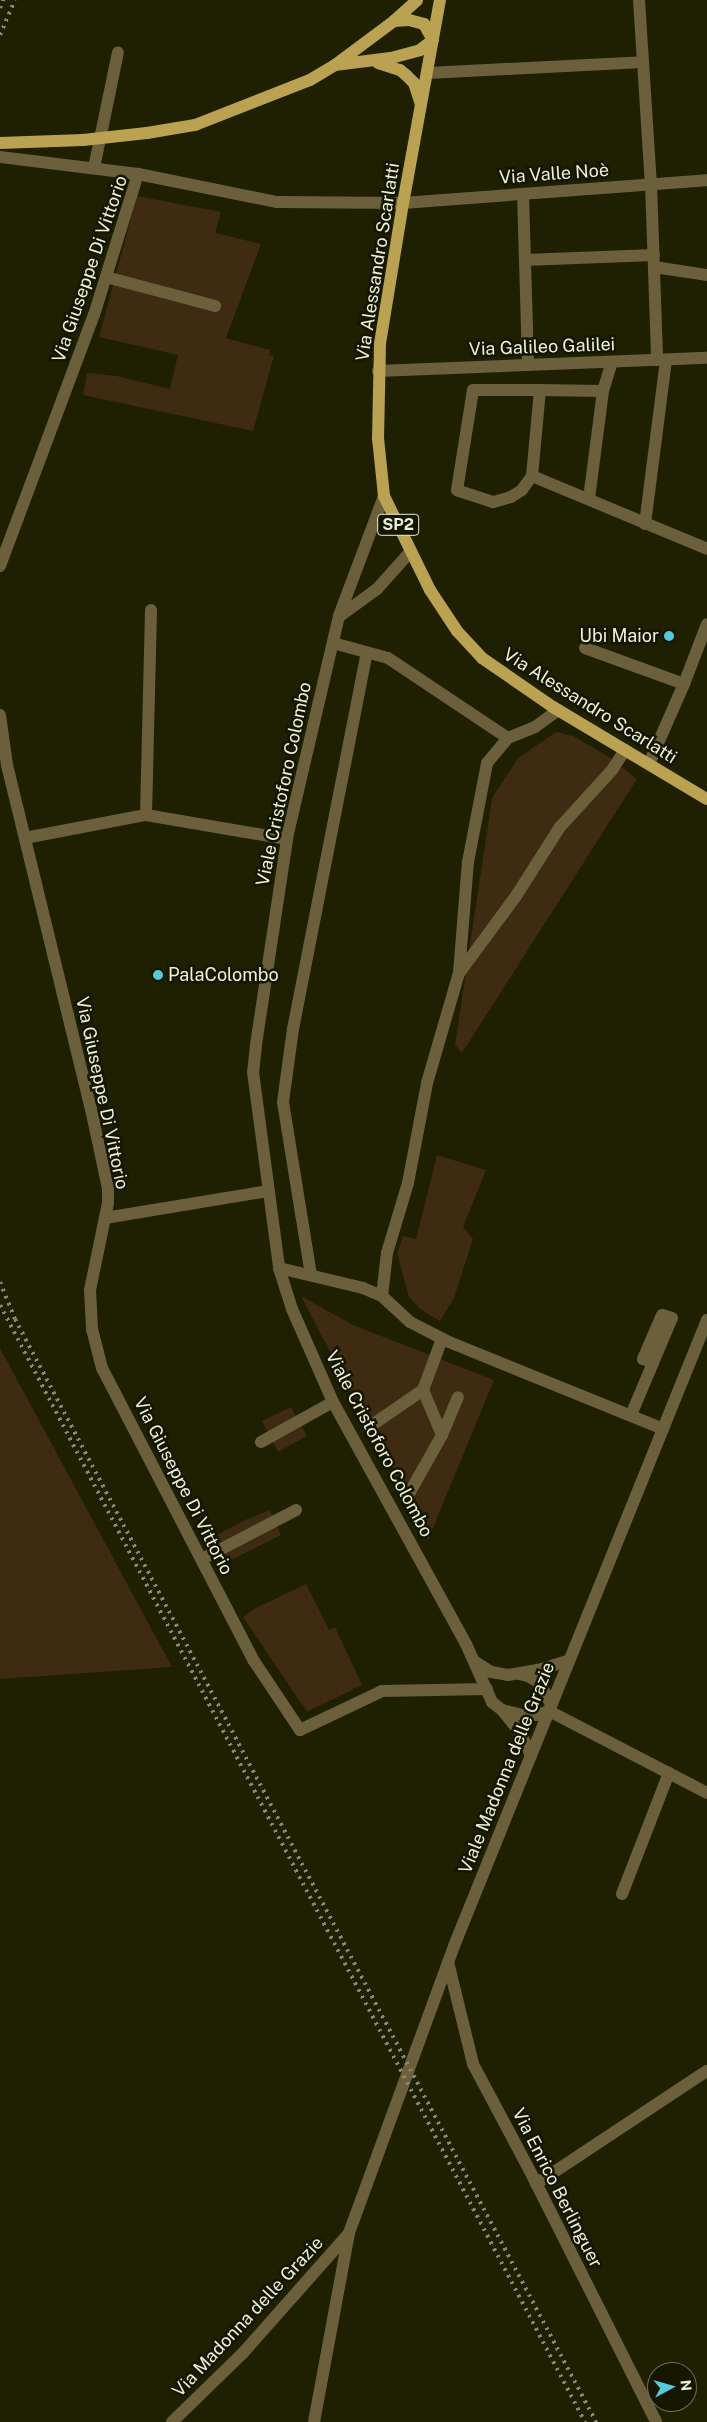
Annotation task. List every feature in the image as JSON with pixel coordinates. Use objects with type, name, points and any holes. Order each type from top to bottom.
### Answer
[{"type":"main road","points":[[0,143],[83,140],[195,126],[310,80],[335,65],[394,21],[417,0]]},
{"type":"main road","name":"Via Alessandro Scarlatti","points":[[440,0],[422,108],[403,203],[380,344],[378,438],[384,496],[430,590],[457,632],[482,658],[558,710],[707,799]]},
{"type":"main road","points":[[335,65],[373,62],[420,50],[433,40],[424,24],[409,20],[394,21]]},
{"type":"main road","points":[[373,62],[400,70],[406,75],[414,83],[422,108]]},
{"type":"street","points":[[639,0],[654,261],[662,360],[645,524]]},
{"type":"street","points":[[94,168],[118,52]]},
{"type":"street","points":[[428,73],[643,62]]},
{"type":"street","points":[[0,157],[138,174]]},
{"type":"street","name":"Via Giuseppe Di Vittorio","points":[[0,566],[94,315],[138,174],[277,202],[403,203]]},
{"type":"street","name":"Via Valle Noè","points":[[403,203],[707,180]]},
{"type":"street","points":[[523,194],[528,365]]},
{"type":"street","points":[[525,260],[654,261],[707,275]]},
{"type":"street","points":[[106,277],[216,306]]},
{"type":"street","name":"Via Galileo Galilei","points":[[378,371],[707,358]]},
{"type":"street","points":[[589,500],[603,391],[612,362]]},
{"type":"street","points":[[540,390],[532,476],[522,490],[511,497],[493,502],[457,490],[473,390],[540,390],[603,391]]},
{"type":"street","points":[[532,476],[707,549]]},
{"type":"street","name":"Viale Cristoforo Colombo","points":[[384,496],[339,616],[287,839],[256,1045],[254,1072],[279,1268],[292,1309],[333,1402],[474,1661],[492,1702],[502,1710],[520,1732],[531,1756]]},
{"type":"street","points":[[339,616],[377,589],[411,551]]},
{"type":"street","points":[[146,815],[152,610]]},
{"type":"street","points":[[649,764],[684,684],[707,624]]},
{"type":"street","points":[[333,643],[388,658],[508,738]]},
{"type":"street","points":[[585,648],[684,684]]},
{"type":"street","points":[[311,1275],[283,1102],[293,1029],[366,653]]},
{"type":"street","points":[[382,1296],[388,1253],[408,1183],[427,1083],[459,973],[468,862],[487,762],[508,738],[535,727],[558,710]]},
{"type":"street","name":"Via Giuseppe Di Vittorio","points":[[0,715],[7,765],[95,1126],[108,1188],[105,1218],[90,1290],[92,1329],[102,1368],[254,1661],[300,1730],[382,1691],[487,1689]]},
{"type":"street","points":[[459,973],[516,896],[560,827],[612,770],[625,750]]},
{"type":"street","points":[[25,838],[146,815],[287,839]]},
{"type":"street","points":[[105,1218],[268,1191]]},
{"type":"street","points":[[279,1268],[363,1288],[382,1296],[410,1322],[442,1339],[611,1406],[663,1429]]},
{"type":"street","name":"Viale Madonna delle Grazie","points":[[349,2233],[448,1962],[707,1320]]},
{"type":"street","points":[[369,1427],[423,1390],[442,1339]]},
{"type":"street","points":[[631,1415],[653,1362]]},
{"type":"street","points":[[423,1390],[442,1435]]},
{"type":"street","points":[[406,1499],[442,1435],[458,1396]]},
{"type":"street","points":[[261,1442],[333,1402]]},
{"type":"street","points":[[202,1559],[296,1510]]},
{"type":"street","points":[[517,1674],[569,1660]]},
{"type":"street","points":[[474,1661],[490,1672],[528,1676],[540,1683],[550,1708],[707,1793]]},
{"type":"street","points":[[502,1710],[522,1715],[538,1715],[550,1708]]},
{"type":"street","points":[[622,1894],[669,1773]]},
{"type":"street","name":"Via Enrico Berlinguer","points":[[448,1962],[473,2064],[656,2422]]},
{"type":"street","points":[[536,2184],[707,2071]]},
{"type":"street","points":[[314,2422],[349,2233]]},
{"type":"street","name":"Via Madonna delle Grazie","points":[[172,2422],[243,2352],[349,2233]]},
{"type":"shaded area","points":[[137,196],[221,212],[215,233],[261,244],[226,338],[270,350],[269,355],[274,356],[253,431],[83,395],[87,373],[117,376],[170,389],[178,355],[99,337]]},
{"type":"shaded area","points":[[556,732],[573,736],[609,757],[637,779],[462,1053],[455,1045],[492,798],[518,758]]},
{"type":"shaded area","points":[[437,1155],[486,1170],[463,1227],[473,1239],[454,1298],[440,1321],[420,1309],[409,1297],[397,1253],[403,1236],[416,1239]]},
{"type":"shaded area","points":[[301,1296],[353,1325],[494,1380],[428,1540]]},
{"type":"shaded area","points":[[0,1348],[172,1667],[0,1679]]},
{"type":"shaded area","points":[[291,1407],[307,1436],[278,1452],[262,1421]]},
{"type":"shaded area","points":[[270,1510],[281,1535],[217,1567],[205,1541],[245,1520]]},
{"type":"shaded area","points":[[306,1584],[329,1630],[335,1627],[362,1685],[307,1712],[243,1617],[254,1609]]},
{"type":"railway","points":[[0,8],[3,0]]},
{"type":"railway","points":[[0,35],[15,0]]},
{"type":"railway","points":[[0,1282],[15,1319],[596,2422]]},
{"type":"railway","points":[[0,1305],[585,2422]]},
{"type":"place","name":"Ubi Maior","points":[[669,636]]},
{"type":"place","name":"PalaColombo","points":[[158,975]]}]
